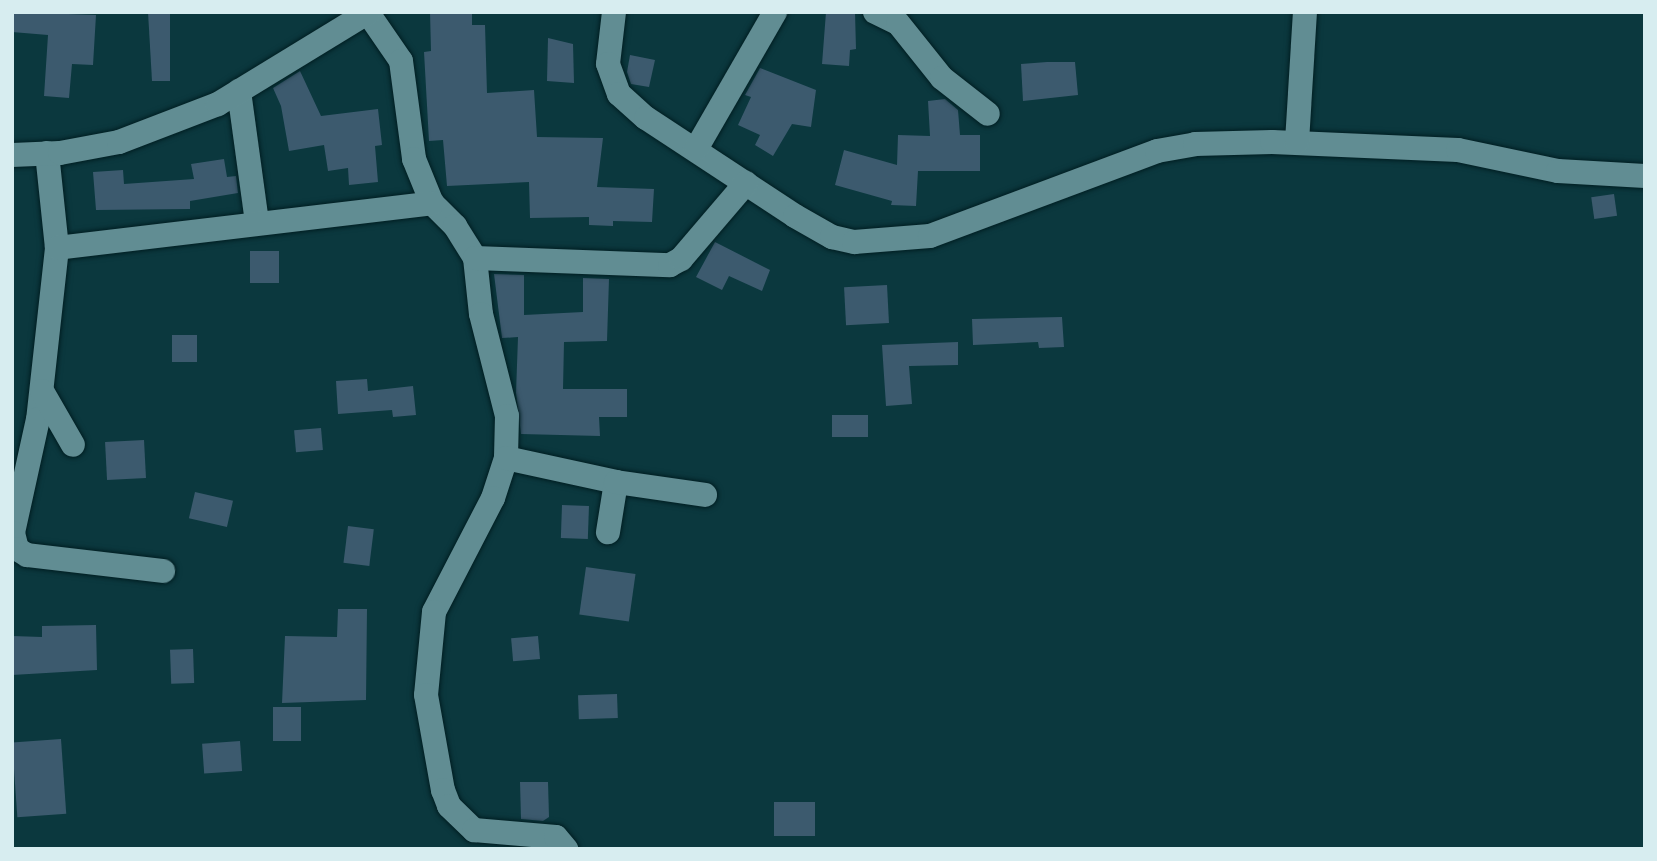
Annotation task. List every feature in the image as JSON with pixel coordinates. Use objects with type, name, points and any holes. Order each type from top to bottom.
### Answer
[{"type":"street","points":[[614,12],[608,64],[619,94],[646,118],[746,183],[832,237],[854,242],[930,236],[1157,150],[1195,144],[1297,142],[1458,150],[1558,171],[1645,176]]},
{"type":"street","points":[[696,149],[775,12]]},
{"type":"street","points":[[875,12],[898,23],[942,78],[988,114]]},
{"type":"street","points":[[1297,142],[1305,12]]},
{"type":"street","points":[[12,155],[47,153],[119,142],[239,91],[368,13],[401,61],[414,159],[432,203],[455,226],[475,258],[481,314],[507,416],[506,458],[493,498],[434,612],[426,695],[431,738],[449,806],[474,830],[556,837],[566,849]]},
{"type":"street","points":[[239,91],[257,222]]},
{"type":"street","points":[[47,153],[57,248],[42,391],[13,533],[17,550],[27,555],[163,571]]},
{"type":"street","points":[[475,258],[670,265],[681,259],[746,183]]},
{"type":"street","points":[[57,248],[432,203]]},
{"type":"street","points":[[42,391],[73,445]]},
{"type":"street","points":[[506,458],[616,482],[705,495]]},
{"type":"street","points":[[608,532],[616,482]]},
{"type":"building","points":[[12,12],[96,15],[93,65],[72,64],[69,98],[44,96],[48,35],[12,32]]},
{"type":"building","points":[[148,12],[170,12],[170,81],[152,81]]},
{"type":"building","points":[[430,12],[472,12],[472,25],[485,25],[487,93],[534,90],[537,137],[603,138],[597,187],[654,189],[652,222],[613,221],[613,226],[589,225],[589,217],[530,218],[529,182],[447,186],[443,140],[429,141],[424,52],[431,51]]},
{"type":"building","points":[[826,12],[855,12],[856,49],[850,50],[849,66],[822,64]]},
{"type":"building","points":[[548,38],[573,44],[574,83],[547,81]]},
{"type":"building","points":[[630,55],[655,60],[649,87],[631,84],[627,72]]},
{"type":"building","points":[[1075,62],[1078,95],[1023,101],[1021,64]]},
{"type":"building","points":[[760,68],[816,90],[811,127],[792,124],[773,156],[755,145],[760,135],[738,125],[751,97],[745,95]]},
{"type":"building","points":[[300,71],[321,116],[378,109],[382,145],[375,146],[378,182],[349,185],[348,168],[328,171],[324,145],[289,151],[281,106],[273,88]]},
{"type":"building","points":[[945,99],[958,110],[960,135],[980,135],[980,171],[918,171],[916,206],[891,205],[892,201],[835,185],[844,150],[897,165],[898,135],[930,136],[928,101]]},
{"type":"building","points":[[224,159],[227,177],[236,176],[238,193],[190,201],[190,209],[96,210],[93,172],[123,170],[124,184],[194,179],[191,164]]},
{"type":"building","points":[[1614,194],[1617,216],[1594,219],[1591,197]]},
{"type":"building","points":[[715,242],[770,270],[762,291],[729,276],[722,290],[696,277]]},
{"type":"building","points":[[250,251],[279,251],[279,283],[250,283]]},
{"type":"building","points":[[494,274],[524,275],[524,315],[583,312],[583,278],[609,279],[607,341],[564,342],[563,389],[627,389],[627,417],[599,417],[600,436],[521,434],[516,393],[518,337],[502,338]]},
{"type":"building","points":[[887,285],[889,323],[846,325],[844,287]]},
{"type":"building","points":[[1062,317],[1064,347],[1039,348],[1038,342],[973,345],[972,319]]},
{"type":"building","points":[[172,335],[197,335],[197,362],[172,362]]},
{"type":"building","points":[[958,342],[958,365],[909,366],[912,404],[886,406],[882,345]]},
{"type":"building","points":[[367,379],[368,391],[413,386],[416,415],[393,417],[392,410],[338,414],[336,381]]},
{"type":"building","points":[[832,415],[868,415],[868,437],[832,437]]},
{"type":"building","points":[[321,428],[323,450],[296,452],[294,430]]},
{"type":"building","points":[[144,440],[146,478],[107,480],[105,442]]},
{"type":"building","points":[[195,492],[233,501],[227,527],[189,518]]},
{"type":"building","points":[[562,505],[589,506],[588,539],[561,538]]},
{"type":"building","points":[[348,526],[374,529],[369,566],[343,563]]},
{"type":"building","points":[[586,567],[636,574],[629,621],[579,615]]},
{"type":"building","points":[[338,609],[367,609],[366,700],[282,703],[285,636],[337,637]]},
{"type":"building","points":[[96,625],[97,670],[12,675],[12,636],[42,637],[42,626]]},
{"type":"building","points":[[538,636],[540,659],[513,661],[511,638]]},
{"type":"building","points":[[193,649],[194,683],[171,684],[170,650]]},
{"type":"building","points":[[617,694],[618,718],[579,719],[578,695]]},
{"type":"building","points":[[273,707],[301,707],[301,741],[273,741]]},
{"type":"building","points":[[61,739],[66,814],[17,817],[12,742]]},
{"type":"building","points":[[240,741],[242,771],[204,774],[202,744]]},
{"type":"building","points":[[520,782],[548,782],[549,817],[543,821],[521,819]]},
{"type":"building","points":[[774,802],[815,802],[815,836],[774,836]]}]
